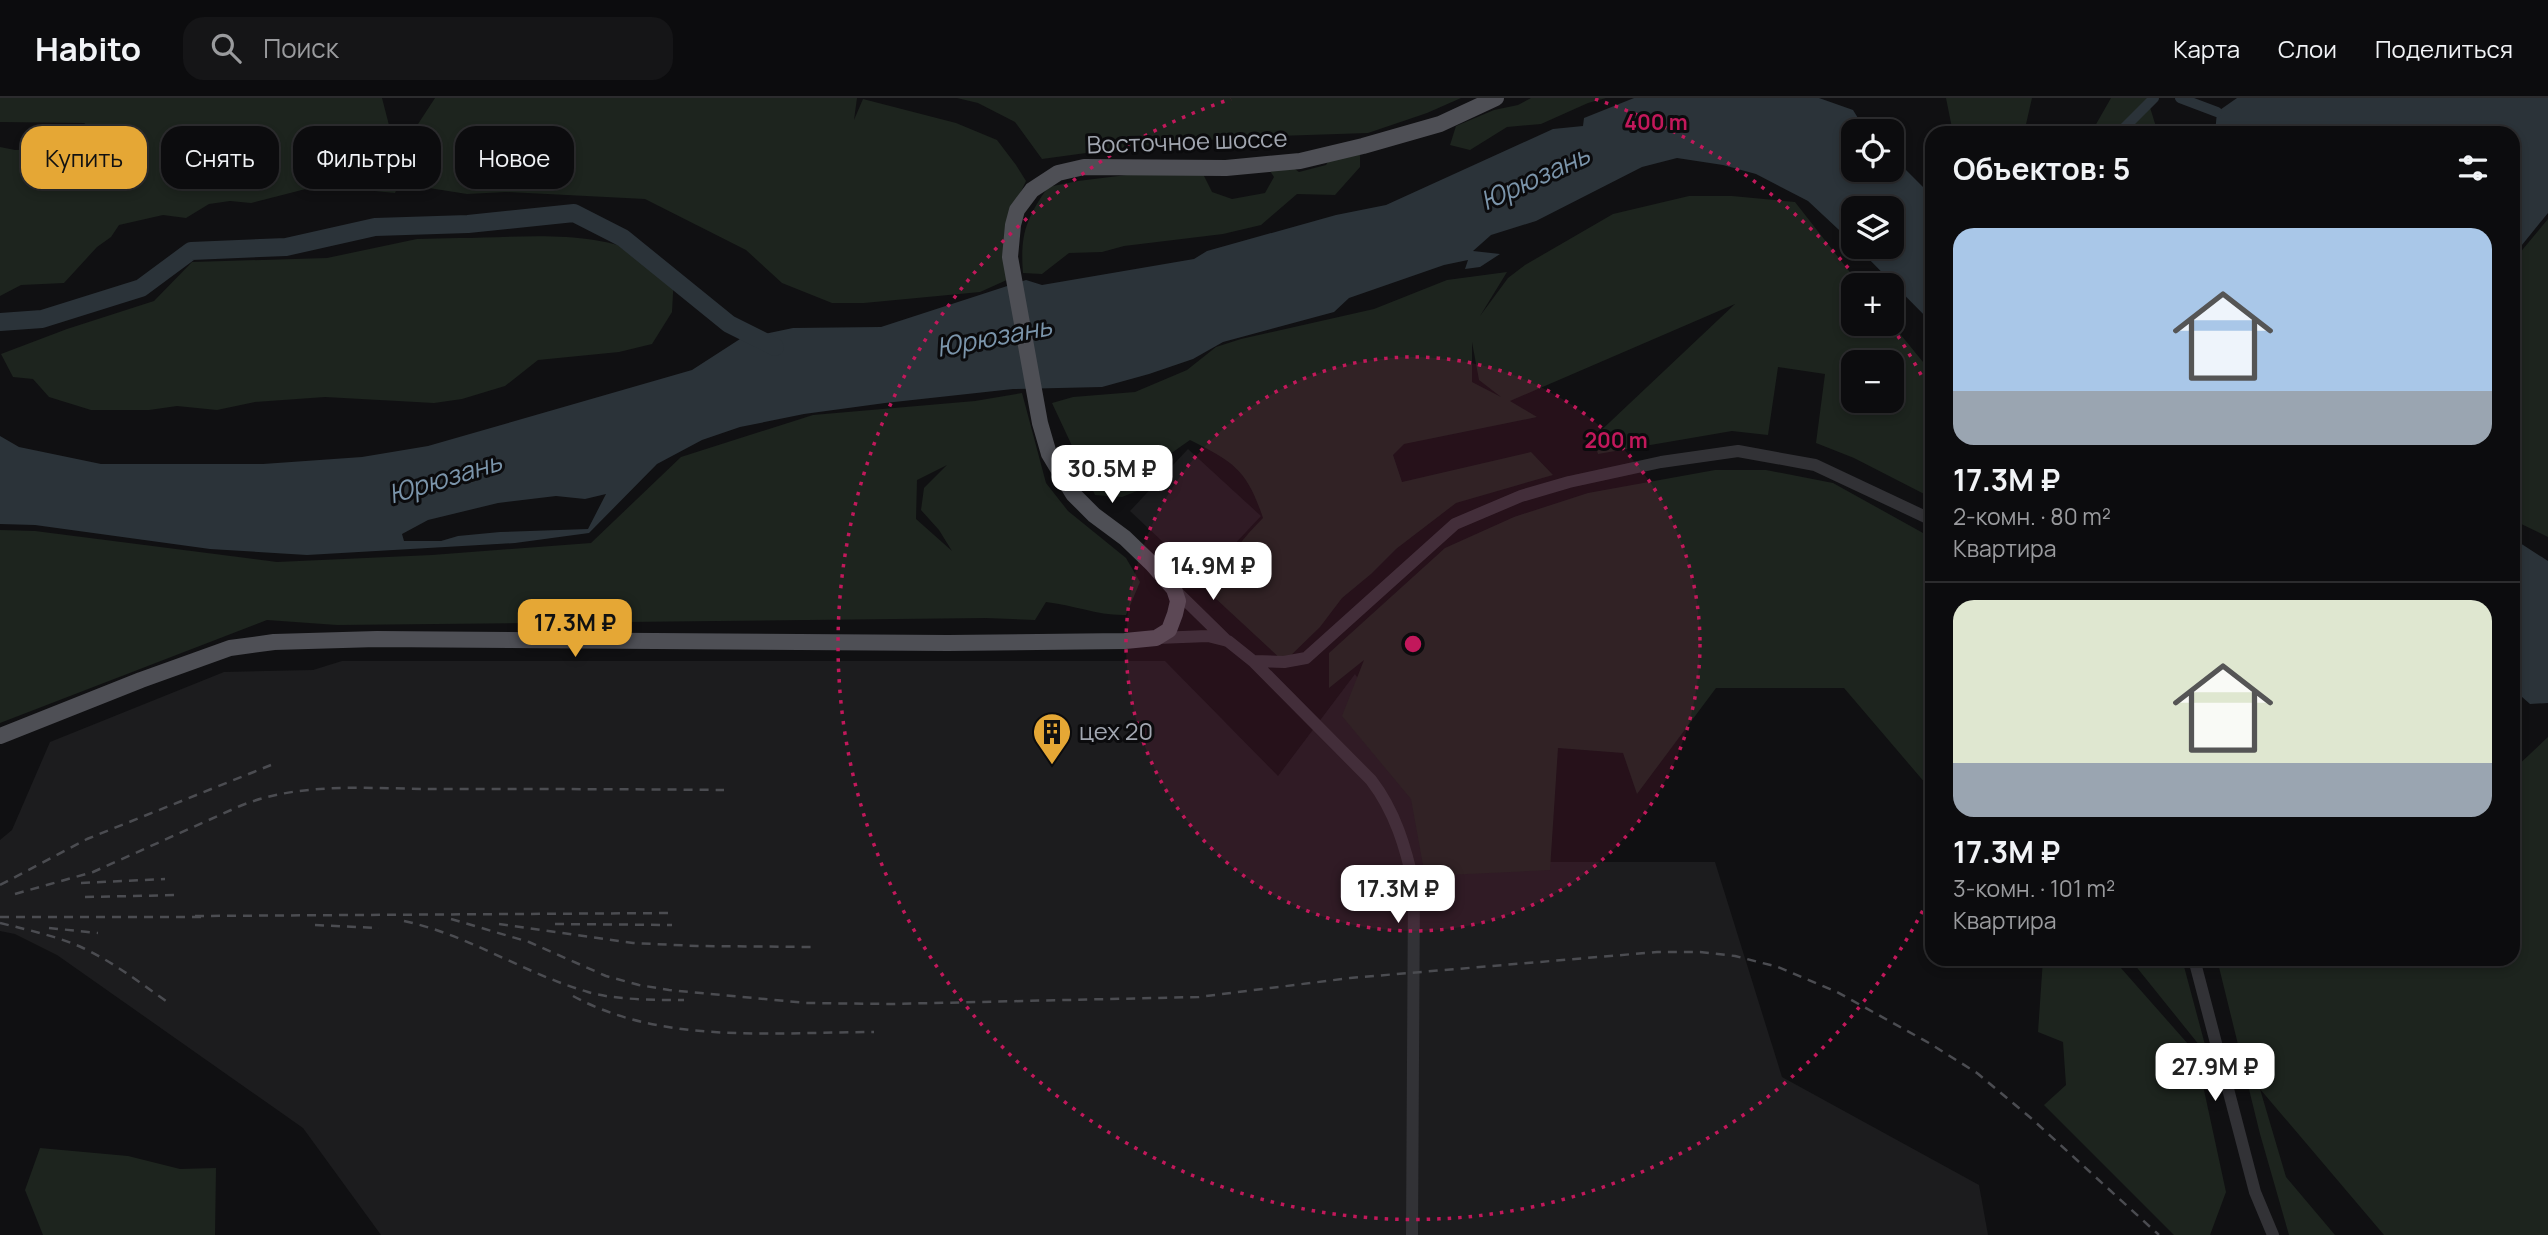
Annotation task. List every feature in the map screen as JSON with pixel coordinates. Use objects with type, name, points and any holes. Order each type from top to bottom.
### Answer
[{"type":"main road","name":"Восточное шоссе","points":[[1174,589],[1143,555],[1073,494],[1049,454],[1040,423],[1010,257],[1017,210],[1032,190],[1058,173],[1084,167],[1226,168],[1300,160],[1363,146],[1440,124],[1496,98]]},
{"type":"main road","points":[[0,736],[230,648],[274,642],[377,639],[948,643],[1125,641],[1156,638],[1168,630],[1178,601],[1174,589]]},
{"type":"street","points":[[1253,661],[1284,662],[1306,658],[1455,524],[1521,496],[1569,482],[1661,462],[1738,451],[1815,464],[1925,517]]},
{"type":"street","name":"Восточное шоссе","points":[[1174,589],[1253,661],[1371,780],[1383,795],[1406,849],[1414,886],[1412,1235]]},
{"type":"street","points":[[1156,638],[1208,636],[1228,641]]},
{"type":"street","points":[[2196,966],[2255,1192],[2273,1235]]},
{"type":"shaded area","points":[[0,98],[382,98],[389,126],[293,126],[293,189],[306,189],[251,203],[230,201],[209,204],[186,218],[163,215],[119,225],[111,237],[97,247],[64,283],[21,285],[0,296],[0,147],[21,150],[21,189],[147,189],[147,126],[0,122]]},
{"type":"shaded area","points":[[435,98],[857,98],[854,120],[863,99],[956,123],[997,140],[1026,181],[1018,198],[1009,279],[980,292],[864,303],[832,303],[782,283],[746,250],[645,199],[506,192],[467,194],[435,189],[441,189],[441,126],[417,126]]},
{"type":"shaded area","points":[[957,98],[1461,98],[1368,133],[1244,137],[1130,147],[1042,159],[1015,122],[978,103]]},
{"type":"shaded area","points":[[1531,98],[1606,98],[1541,124],[1507,127],[1470,150],[1450,145],[1456,126]]},
{"type":"shaded area","points":[[1946,98],[2032,98],[2026,126],[1952,126]]},
{"type":"shaded area","points":[[2111,98],[2147,98],[2156,126],[2095,126]]},
{"type":"shaded area","points":[[1360,154],[1360,167],[1335,195],[1297,194],[1261,225],[1223,234],[1124,246],[1102,252],[1069,253],[1042,274],[1023,273],[1026,227],[1034,208],[1048,187],[1199,166],[1212,192],[1232,199],[1265,193],[1274,177],[1266,165],[1285,162],[1299,172],[1326,165],[1330,158]]},
{"type":"shaded area","points":[[354,189],[397,189],[395,193]]},
{"type":"shaded area","points":[[1689,196],[1732,196],[1795,202],[1851,273],[1841,273],[1841,336],[1902,336],[1925,364],[1925,494],[1854,458],[1816,443],[1825,374],[1778,367],[1768,435],[1732,431],[1598,454],[1593,438],[1735,304],[1510,401],[1537,417],[1404,444],[1393,455],[1402,482],[1531,452],[1553,475],[1456,503],[1396,549],[1342,598],[1320,627],[1284,662],[1214,597],[1233,554],[1263,518],[1251,489],[1237,469],[1190,440],[1163,459],[1134,469],[1142,489],[1122,497],[1095,495],[1052,403],[1073,397],[1135,392],[1187,370],[1216,347],[1374,309],[1447,280],[1507,272],[1480,316],[1508,278],[1525,265],[1613,214]],"holes":[[[1472,342],[1479,380],[1501,397],[1472,382]]]},
{"type":"shaded area","points":[[2548,219],[2548,537],[2520,523],[2520,253]]},
{"type":"shaded area","points":[[530,236],[578,238],[625,247],[658,262],[674,275],[672,312],[652,344],[619,352],[538,360],[505,386],[462,399],[434,403],[325,397],[255,402],[217,410],[177,406],[149,410],[91,410],[49,397],[33,379],[13,377],[1,354],[154,301],[192,262],[327,258],[417,239]]},
{"type":"shaded area","points":[[1022,393],[1046,483],[1068,511],[1126,558],[1140,582],[1126,615],[1106,614],[1046,602],[1035,620],[986,618],[337,625],[267,620],[0,723],[0,530],[35,531],[277,562],[432,555],[591,543],[681,457],[813,415],[975,401]],"holes":[[[947,465],[924,488],[921,510],[939,530],[952,551],[916,519],[917,480]]]},
{"type":"shaded area","points":[[1188,449],[1261,516],[1202,579],[1130,511]]},
{"type":"shaded area","points":[[1715,470],[1766,470],[1833,483],[1925,534],[1925,783],[1844,688],[1716,688],[1637,794],[1623,753],[1558,748],[1550,870],[1425,876],[1411,799],[1342,716],[1364,660],[1329,688],[1329,653],[1445,548],[1514,517],[1588,493]]},
{"type":"shaded area","points":[[342,661],[1165,661],[1278,776],[1355,674],[1477,862],[1715,862],[1782,1077],[1979,1185],[1988,1235],[381,1235],[303,1128],[57,955],[15,934],[0,931],[0,840],[12,830],[50,742],[224,672],[313,670]]},
{"type":"shaded area","points":[[2548,737],[2548,1235],[2384,1235],[2260,1089],[2286,1177],[2335,1235],[2289,1235],[2260,1134],[2219,966],[2520,966],[2520,763]]},
{"type":"shaded area","points":[[2043,966],[2119,966],[2196,1053],[2226,1192],[2210,1235],[2174,1235],[2044,1105],[2066,1085],[2063,1042],[2038,1032]]},
{"type":"shaded area","points":[[2136,966],[2184,966],[2208,1056]]},
{"type":"shaded area","points":[[40,1148],[128,1156],[180,1169],[216,1168],[215,1235],[43,1235],[25,1190]]},
{"type":"water","name":"Юрюзань","points":[[1634,98],[1819,98],[1853,110],[1859,119],[1841,119],[1841,182],[1904,182],[1904,168],[1925,189],[1925,316],[1904,295],[1904,273],[1883,273],[1869,259],[1904,259],[1904,196],[1841,196],[1841,232],[1808,201],[1756,174],[1723,165],[1677,158],[1642,167],[1536,221],[1491,235],[1473,251],[1500,254],[1480,267],[1465,269],[1468,260],[1444,265],[1349,298],[1334,312],[1223,342],[1193,359],[1149,374],[1102,387],[1013,389],[804,414],[740,427],[702,440],[657,464],[589,533],[515,543],[307,555],[210,549],[35,525],[0,524],[0,436],[19,447],[101,464],[263,464],[362,457],[428,446],[692,370],[740,339],[793,328],[881,327],[1026,280],[1042,285],[1194,259],[1207,251],[1336,215],[1386,205],[1553,129],[1583,126],[1584,118]],"holes":[[[606,494],[588,529],[458,536],[441,541],[404,541],[402,534],[428,520],[498,503],[556,496],[585,499]]]},
{"type":"water","points":[[2237,98],[2548,98],[2548,213],[2520,247],[2520,126],[2216,126],[2217,112]]},
{"type":"water","points":[[2520,543],[2548,561],[2548,703],[2530,704],[2520,695]]},
{"type":"waterway","points":[[2126,126],[2154,98]]},
{"type":"waterway","points":[[2180,98],[2217,112]]},
{"type":"waterway","points":[[0,322],[42,319],[141,288],[191,251],[286,247],[375,227],[468,224],[574,213],[623,238],[729,324],[775,347]]},
{"type":"railway","points":[[0,885],[87,839],[271,765]]},
{"type":"railway","points":[[15,894],[93,872],[240,806],[287,793],[336,788],[724,790]]},
{"type":"railway","points":[[81,883],[165,879]]},
{"type":"railway","points":[[85,897],[179,895]]},
{"type":"railway","points":[[195,916],[672,913]]},
{"type":"railway","points":[[0,917],[203,917]]},
{"type":"railway","points":[[451,919],[529,942],[606,976],[639,985],[806,1003],[890,1004],[1199,997],[1350,978],[1657,952],[1700,952],[1735,956],[1778,967],[1837,992],[1977,1073],[2032,1119],[2159,1235]]},
{"type":"railway","points":[[404,921],[451,935],[542,975],[598,995],[684,1000]]},
{"type":"railway","points":[[0,923],[83,948],[166,1001]]},
{"type":"railway","points":[[499,924],[633,943],[816,947]]},
{"type":"railway","points":[[555,924],[672,925]]},
{"type":"railway","points":[[315,925],[379,928]]},
{"type":"railway","points":[[49,928],[98,933]]},
{"type":"railway","points":[[573,996],[607,1012],[682,1029],[759,1034],[874,1032]]},
{"type":"place","name":"цех 20","points":[[1052,766]]}]
